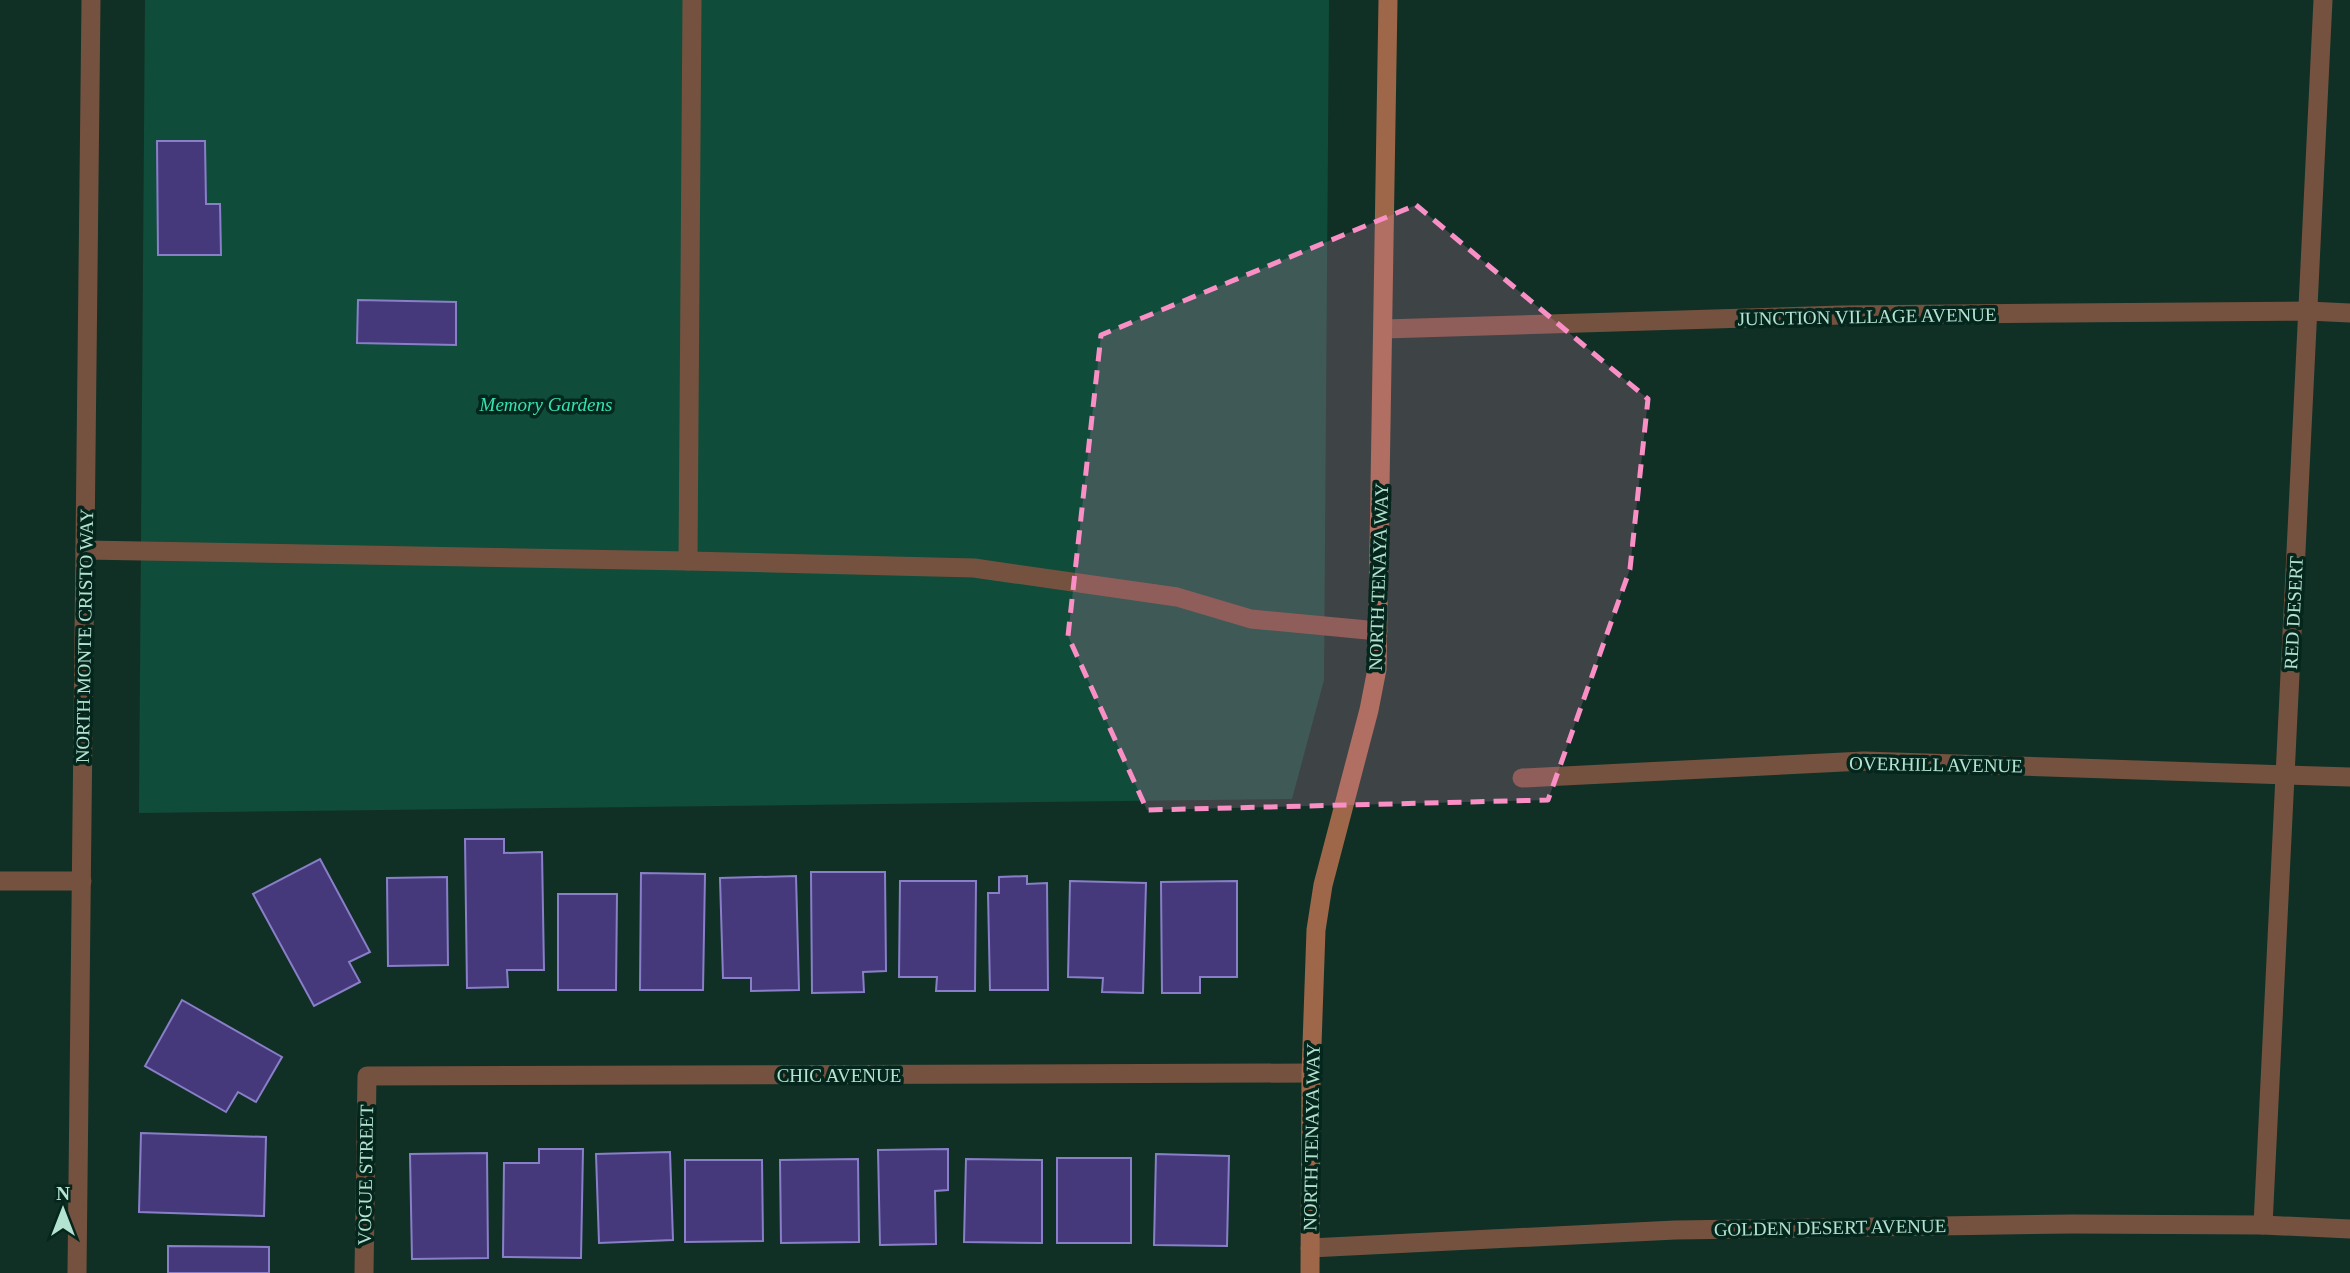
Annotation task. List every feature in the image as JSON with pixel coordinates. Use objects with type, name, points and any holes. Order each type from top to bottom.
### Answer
[{"type":"main road","name":"NORTH TENAYA WAY","points":[[1310,1273],[1311,1073],[1318,919],[1334,839],[1369,710],[1377,669],[1388,0]]},
{"type":"street","name":"NORTH MONTE CRISTO WAY","points":[[78,1273],[91,0]]},
{"type":"street","points":[[688,561],[692,0]]},
{"type":"street","name":"RED DESERT","points":[[2263,1225],[2323,0]]},
{"type":"street","name":"JUNCTION VILLAGE AVENUE","points":[[1384,329],[1842,315],[2308,311],[2350,313]]},
{"type":"street","points":[[85,550],[974,568],[1177,597],[1251,618],[1378,631]]},
{"type":"street","name":"OVERHILL AVENUE","points":[[1522,778],[1864,761],[2350,777]]},
{"type":"street","points":[[0,881],[82,881]]},
{"type":"street","name":"CHIC AVENUE","points":[[367,1076],[1311,1073]]},
{"type":"street","name":"VOGUE STREET","points":[[364,1273],[367,1076]]},
{"type":"street","name":"GOLDEN DESERT AVENUE","points":[[1310,1248],[1675,1230],[2072,1224],[2263,1225],[2350,1229]]},
{"type":"highlighted area","points":[[1416,205],[1648,399],[1630,569],[1548,800],[1147,810],[1068,636],[1101,335]]},
{"type":"green space","name":"Memory Gardens","points":[[145,0],[1329,0],[1324,680],[1292,799],[139,813]]},
{"type":"building","points":[[157,141],[205,141],[206,204],[220,204],[221,255],[158,255]]},
{"type":"building","points":[[358,300],[456,302],[456,345],[357,343]]},
{"type":"building","points":[[465,839],[504,839],[504,853],[542,852],[544,970],[507,970],[508,987],[467,988]]},
{"type":"building","points":[[320,859],[370,952],[349,962],[360,982],[314,1006],[253,894]]},
{"type":"building","points":[[811,872],[885,872],[886,971],[863,972],[864,992],[812,993]]},
{"type":"building","points":[[641,873],[705,874],[703,990],[640,990]]},
{"type":"building","points":[[796,876],[799,990],[751,991],[751,978],[723,978],[720,878]]},
{"type":"building","points":[[1027,876],[1027,884],[1047,883],[1048,990],[990,990],[988,893],[999,893],[999,877]]},
{"type":"building","points":[[447,877],[448,965],[388,966],[387,878]]},
{"type":"building","points":[[900,881],[976,881],[975,991],[936,991],[937,977],[899,977]]},
{"type":"building","points":[[1070,881],[1146,883],[1143,993],[1102,992],[1103,978],[1068,977]]},
{"type":"building","points":[[1237,881],[1237,977],[1200,977],[1200,993],[1162,993],[1161,882]]},
{"type":"building","points":[[558,894],[617,894],[616,990],[558,990]]},
{"type":"building","points":[[182,1000],[282,1057],[256,1102],[238,1092],[226,1112],[145,1066]]},
{"type":"building","points":[[141,1133],[266,1137],[264,1216],[139,1212]]},
{"type":"building","points":[[539,1149],[583,1149],[581,1258],[503,1257],[504,1163],[539,1163]]},
{"type":"building","points":[[948,1149],[948,1190],[935,1191],[936,1244],[880,1245],[878,1150]]},
{"type":"building","points":[[670,1152],[673,1240],[599,1243],[596,1154]]},
{"type":"building","points":[[487,1153],[488,1258],[412,1259],[410,1154]]},
{"type":"building","points":[[1156,1154],[1229,1156],[1227,1246],[1154,1245]]},
{"type":"building","points":[[1057,1158],[1131,1158],[1131,1243],[1057,1243]]},
{"type":"building","points":[[858,1159],[859,1242],[781,1243],[780,1160]]},
{"type":"building","points":[[966,1159],[1042,1160],[1042,1243],[964,1242]]},
{"type":"building","points":[[685,1160],[762,1160],[763,1241],[685,1242]]},
{"type":"building","points":[[168,1246],[269,1247],[269,1273],[168,1273]]}]
